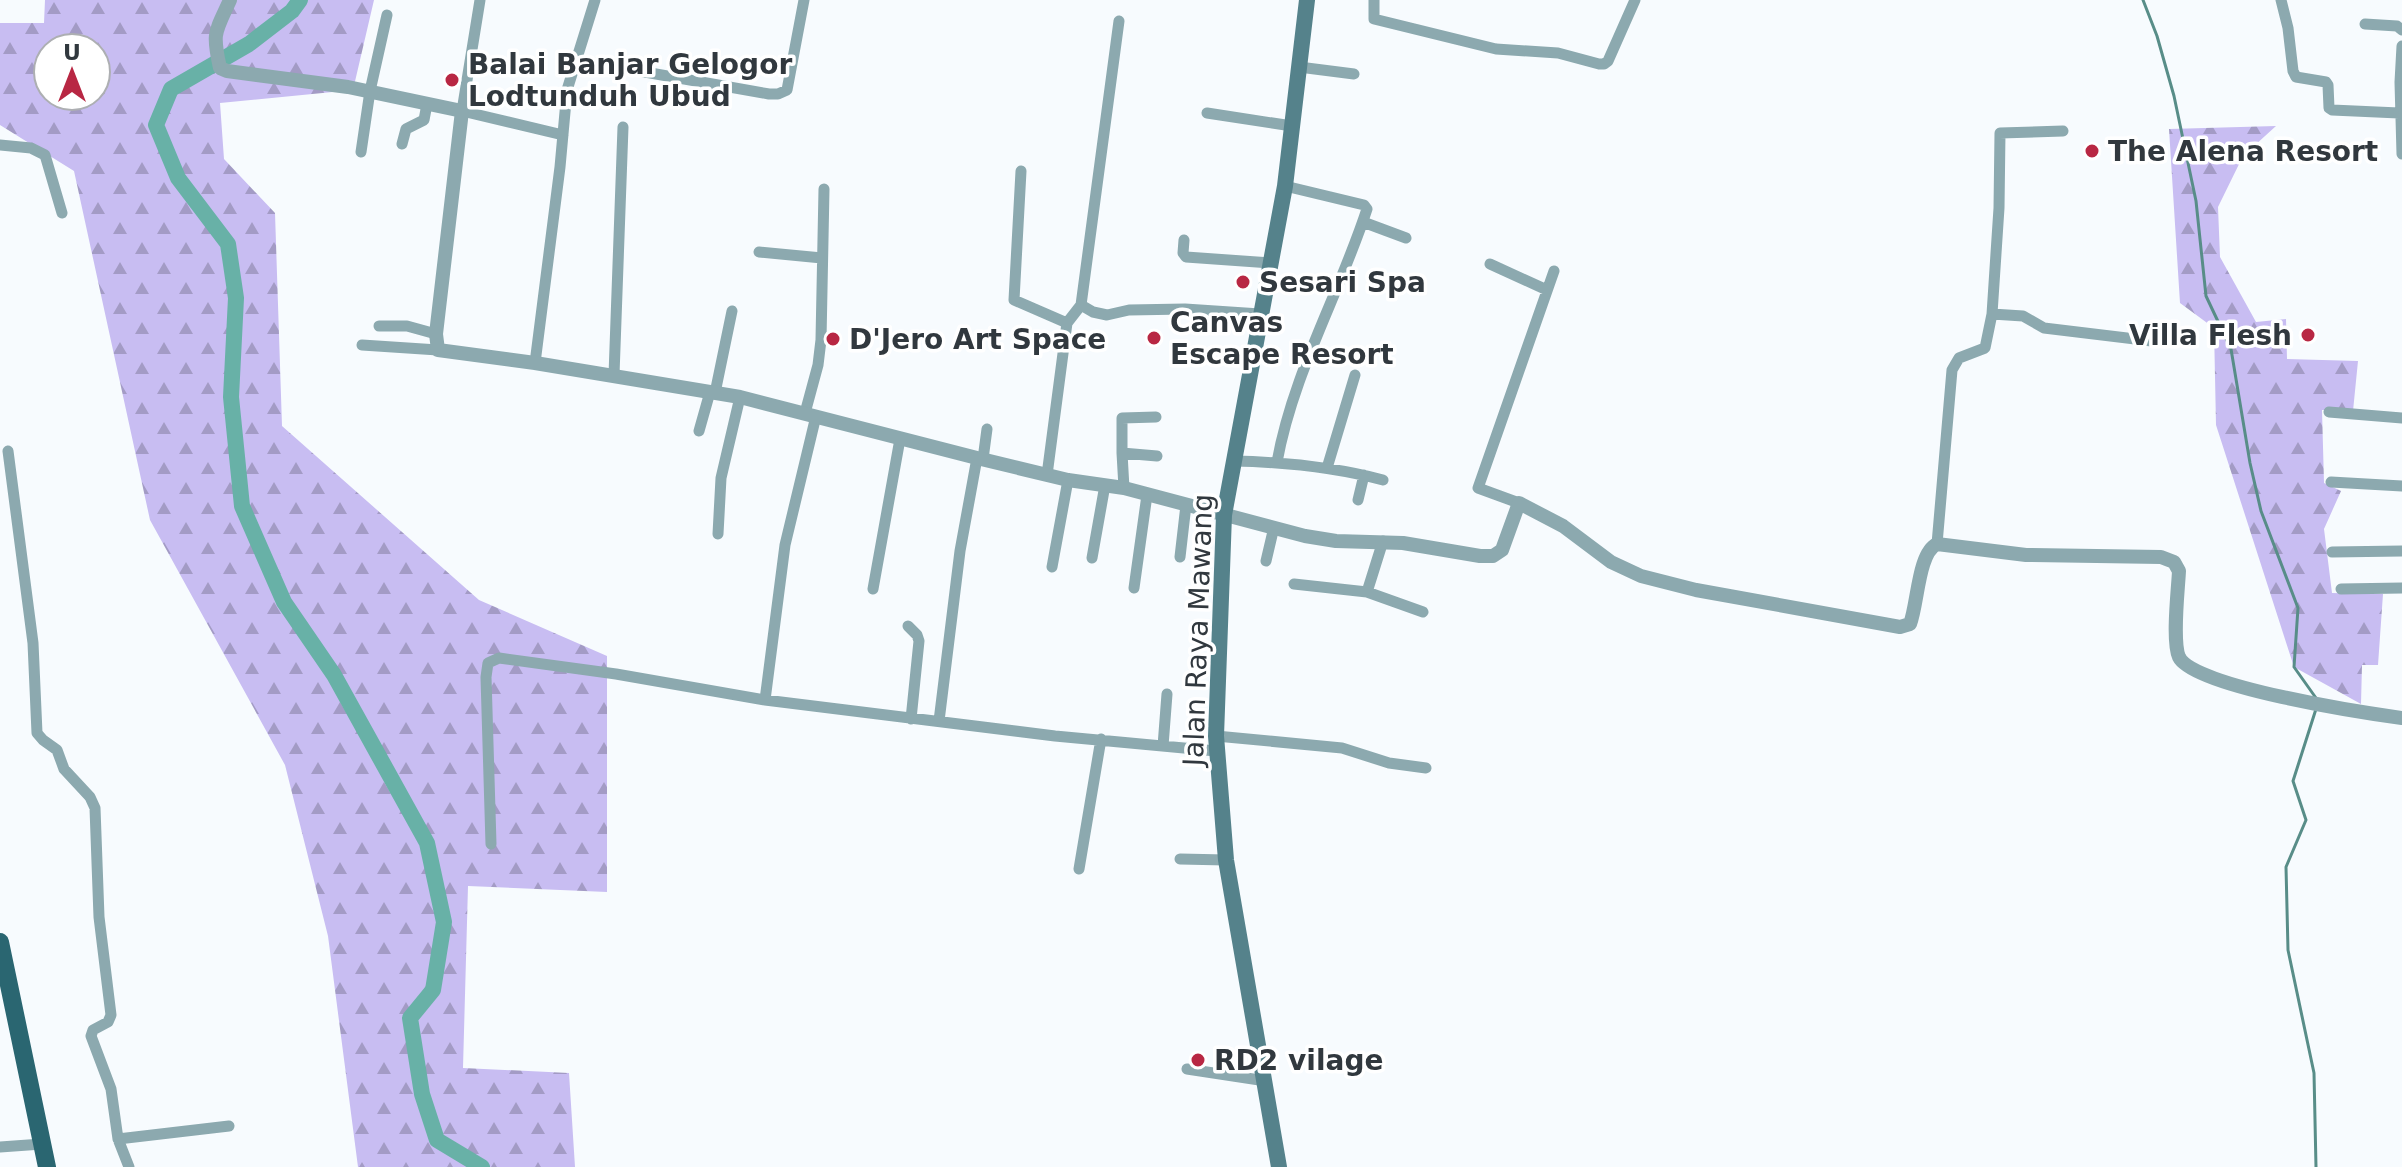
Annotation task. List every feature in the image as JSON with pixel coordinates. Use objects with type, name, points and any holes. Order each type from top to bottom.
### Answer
[{"type":"main road","name":"Jalan Raya Mawang","points":[[1279,1167],[1226,860],[1216,743],[1224,515],[1285,186],[1307,0]]},
{"type":"main road","points":[[0,942],[4,978],[47,1167]]},
{"type":"street","points":[[230,0],[217,25],[214,42],[220,68],[227,71],[370,91],[563,135]]},
{"type":"street","points":[[438,350],[436,334],[462,111],[480,0]]},
{"type":"street","points":[[535,363],[567,90],[595,0]]},
{"type":"street","points":[[577,60],[769,94],[783,93],[787,90],[804,0]]},
{"type":"street","points":[[1374,0],[1374,19],[1496,49],[1548,52],[1599,64],[1608,61],[1635,0]]},
{"type":"street","points":[[2281,0],[2296,77],[2326,82],[2329,108],[2332,110],[2399,113]]},
{"type":"street","points":[[361,152],[370,91],[387,15]]},
{"type":"street","points":[[1047,475],[1067,323],[1081,305],[1119,21]]},
{"type":"street","points":[[2365,24],[2397,26],[2402,30]]},
{"type":"street","points":[[2402,46],[2399,113],[2402,154]]},
{"type":"street","points":[[1299,67],[1354,74]]},
{"type":"street","points":[[402,144],[406,129],[424,120],[427,104]]},
{"type":"street","points":[[1207,113],[1292,126]]},
{"type":"street","points":[[614,375],[623,127]]},
{"type":"street","points":[[1937,544],[1952,370],[1959,358],[1985,348],[1992,314],[2000,133],[2063,131]]},
{"type":"street","points":[[0,145],[31,148],[45,155],[62,213]]},
{"type":"street","points":[[1021,171],[1014,300],[1067,323]]},
{"type":"street","points":[[1277,462],[1283,427],[1307,358],[1367,209],[1364,205],[1285,186]]},
{"type":"street","points":[[765,700],[785,545],[821,340],[824,189]]},
{"type":"street","points":[[1363,222],[1406,238]]},
{"type":"street","points":[[1184,240],[1183,253],[1186,257],[1271,263]]},
{"type":"street","points":[[759,252],[822,258]]},
{"type":"street","points":[[1490,264],[1547,290]]},
{"type":"street","points":[[1554,271],[1478,488],[1519,503],[1563,526],[1611,562],[1641,576],[1696,590],[1900,627],[1910,624],[1926,554],[1937,544],[2026,555],[2161,557],[2174,562],[2179,571],[2176,641],[2178,656],[2185,665],[2214,678],[2300,700],[2402,718]]},
{"type":"street","points":[[1081,305],[1107,315],[1129,310],[1185,309],[1260,314]]},
{"type":"street","points":[[699,431],[732,311]]},
{"type":"street","points":[[1992,314],[2023,316],[2044,328],[2160,342]]},
{"type":"street","points":[[379,326],[407,326],[436,334]]},
{"type":"street","points":[[362,345],[438,350],[535,363],[740,397],[980,459],[1068,480],[1124,488],[1305,536],[1336,541],[1383,541],[1493,556],[1502,550],[1519,503]]},
{"type":"street","points":[[1327,468],[1355,375]]},
{"type":"street","points":[[718,534],[721,478],[740,397]]},
{"type":"street","points":[[2329,412],[2402,418]]},
{"type":"street","points":[[1124,488],[1122,418],[1156,417]]},
{"type":"street","points":[[939,721],[960,551],[987,429]]},
{"type":"street","points":[[873,589],[900,439]]},
{"type":"street","points":[[8,451],[33,643],[37,733],[57,750],[64,769],[90,797],[97,818],[95,842],[99,917],[111,1015],[108,1022],[93,1030],[91,1036],[111,1089],[118,1139],[129,1167]]},
{"type":"street","points":[[1122,453],[1157,456]]},
{"type":"street","points":[[1233,461],[1327,468],[1383,480]]},
{"type":"street","points":[[1358,500],[1364,475]]},
{"type":"street","points":[[1052,567],[1068,480]]},
{"type":"street","points":[[2331,482],[2402,486]]},
{"type":"street","points":[[1092,558],[1105,485]]},
{"type":"street","points":[[1134,588],[1147,495]]},
{"type":"street","points":[[1180,557],[1186,505]]},
{"type":"street","points":[[1266,561],[1274,527]]},
{"type":"street","points":[[1367,592],[1383,541]]},
{"type":"street","points":[[2332,552],[2402,551]]},
{"type":"street","points":[[1294,584],[1367,592],[1423,612]]},
{"type":"street","points":[[2341,589],[2402,588]]},
{"type":"street","points":[[908,626],[919,641],[911,719]]},
{"type":"street","points":[[491,844],[486,677],[488,663],[494,659],[616,674],[765,700],[911,719],[1163,746],[1216,743],[1342,748],[1389,763],[1426,768]]},
{"type":"street","points":[[1163,746],[1167,694]]},
{"type":"street","points":[[1079,869],[1101,739]]},
{"type":"street","points":[[1180,859],[1226,860]]},
{"type":"street","points":[[1187,1069],[1266,1081]]},
{"type":"street","points":[[118,1139],[229,1126]]},
{"type":"street","points":[[0,1147],[42,1144]]},
{"type":"green space","points":[[45,0],[374,0],[353,90],[220,103],[224,159],[275,213],[282,426],[479,600],[607,656],[607,892],[468,886],[463,1068],[569,1073],[575,1167],[358,1167],[328,936],[285,765],[150,520],[74,171],[0,125],[0,23],[44,23]]},
{"type":"green space","points":[[2276,126],[2243,156],[2218,207],[2220,257],[2256,322],[2286,319],[2287,359],[2358,361],[2353,411],[2322,410],[2324,483],[2341,491],[2324,529],[2332,593],[2383,594],[2378,665],[2362,665],[2361,704],[2294,667],[2216,425],[2214,328],[2180,303],[2169,129]]},
{"type":"waterway","points":[[300,0],[292,11],[249,44],[171,89],[156,125],[178,178],[228,244],[236,298],[231,397],[242,506],[284,602],[334,675],[427,843],[444,922],[433,990],[410,1018],[422,1094],[437,1140],[482,1167]]},
{"type":"waterway","points":[[2143,0],[2174,96],[2196,201],[2206,296],[2231,349],[2261,511],[2298,608],[2294,667],[2316,698]]},
{"type":"waterway","points":[[2316,709],[2293,781],[2306,820],[2286,867],[2288,950],[2314,1073],[2316,1167]]},
{"type":"place","name":"Balai Banjar Gelogor Lodtunduh Ubud","points":[[452,80]]},
{"type":"place","name":"The Alena Resort","points":[[2092,151]]},
{"type":"place","name":"Sesari Spa","points":[[1243,282]]},
{"type":"place","name":"Villa Flesh","points":[[2308,335]]},
{"type":"place","name":"Canvas Escape Resort","points":[[1154,338]]},
{"type":"place","name":"D'Jero Art Space","points":[[833,339]]},
{"type":"place","name":"RD2 vilage","points":[[1198,1060]]}]
